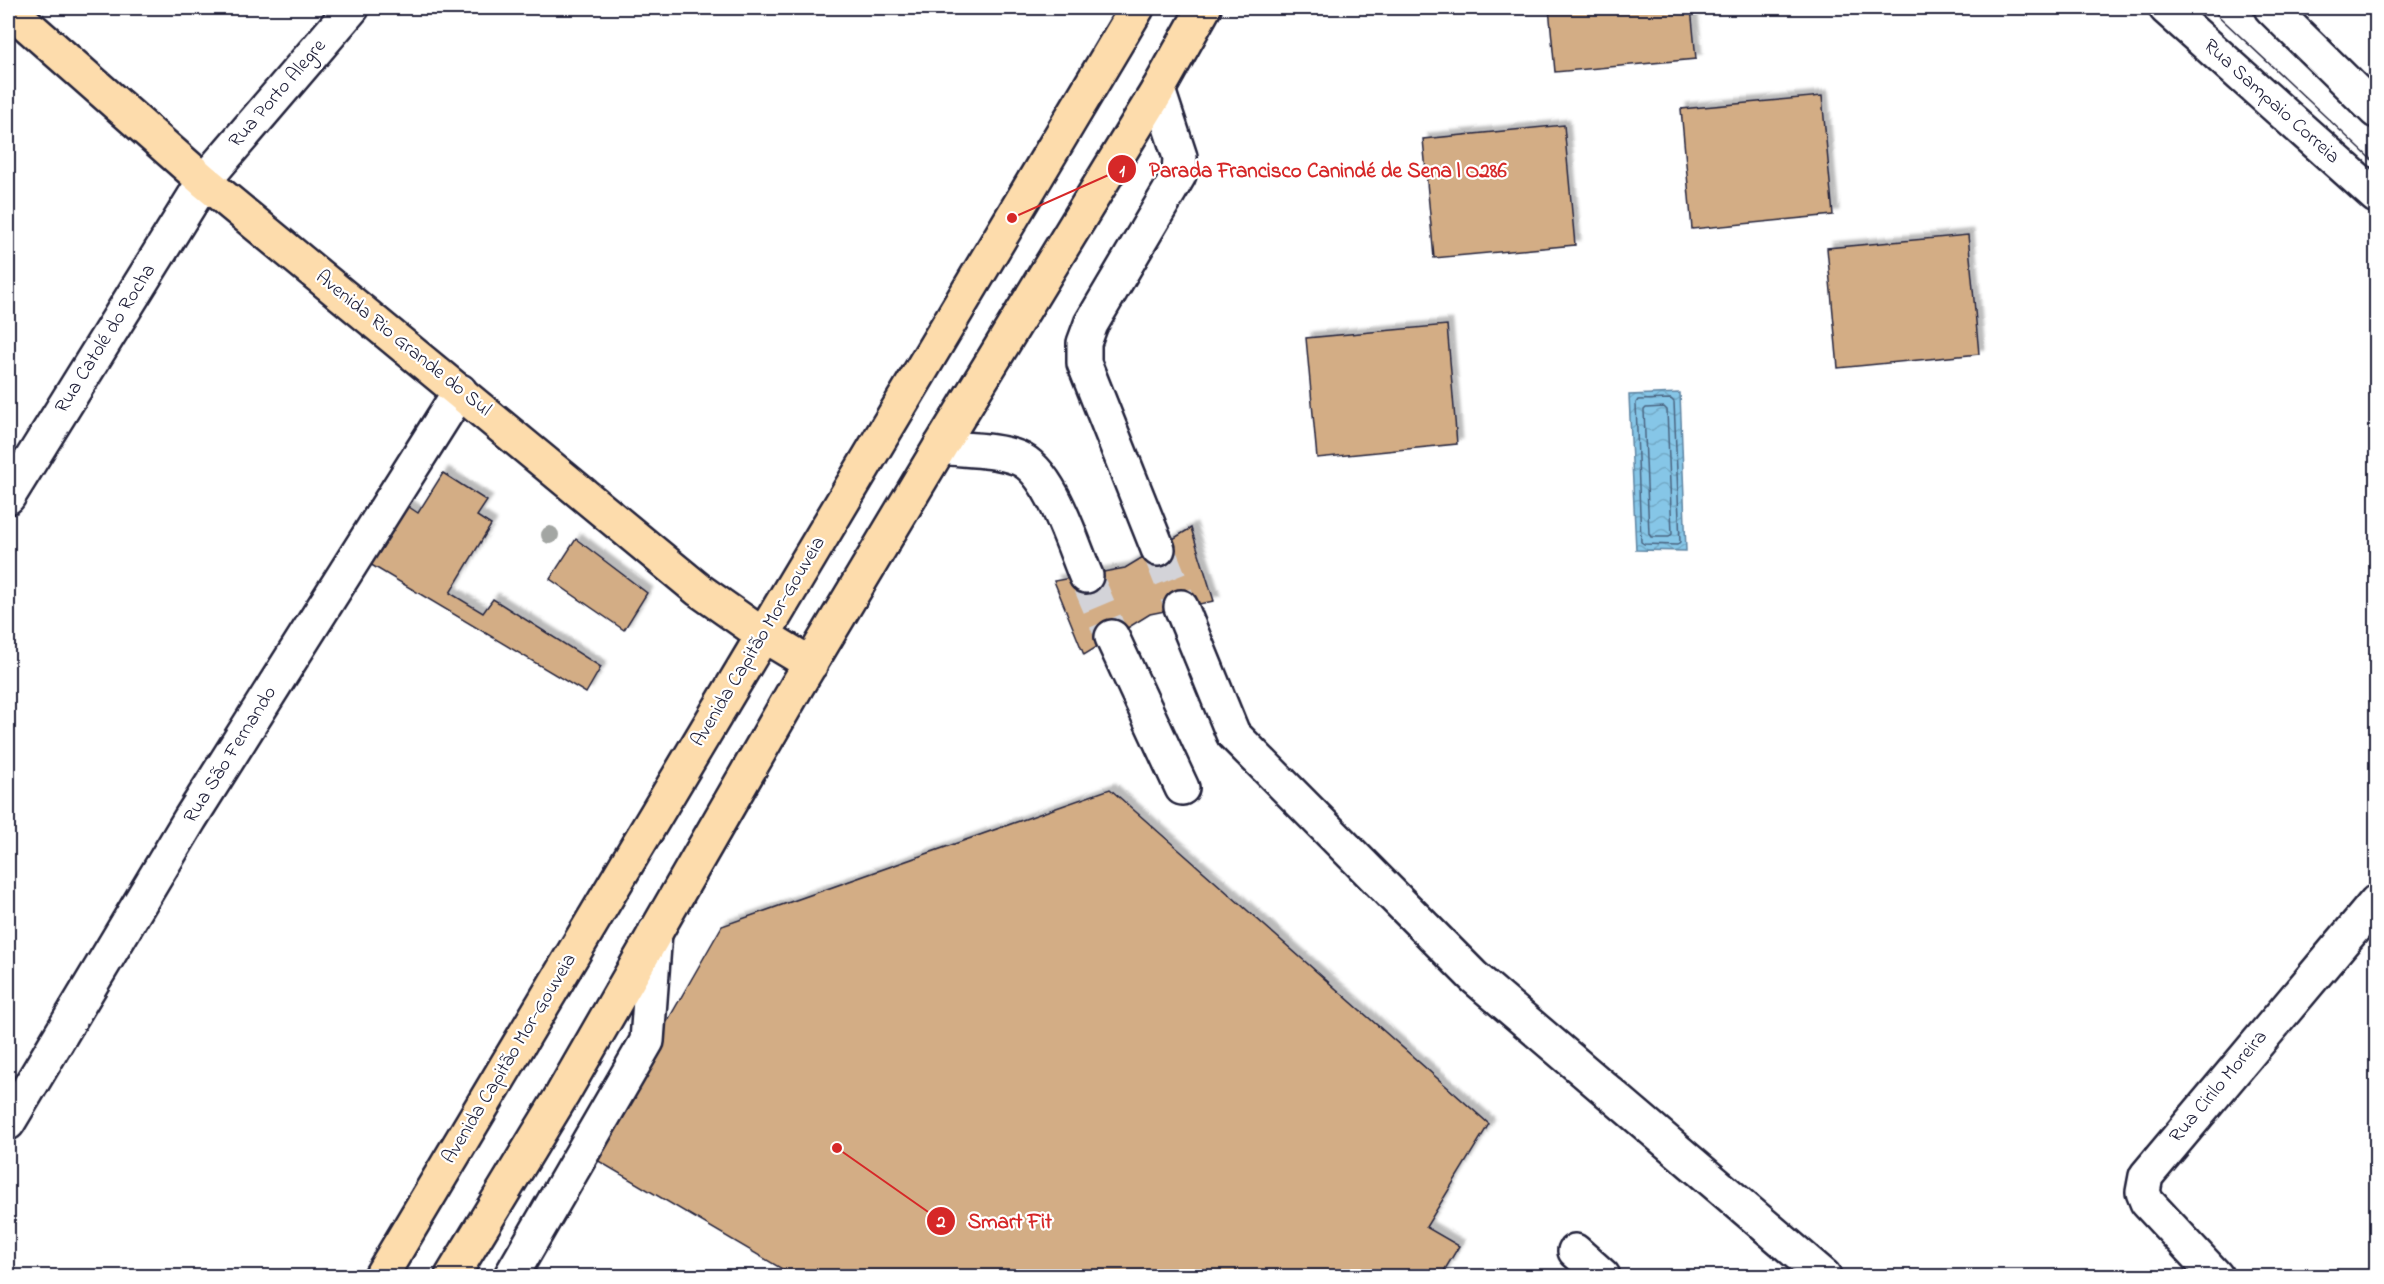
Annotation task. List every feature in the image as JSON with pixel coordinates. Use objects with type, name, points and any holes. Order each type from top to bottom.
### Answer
[{"type":"main road","name":"Avenida Rio Grande do Sul","points":[[8,8],[204,181],[699,590],[763,635],[811,664]]},
{"type":"main road","name":"Avenida Capitão Mor-Gouveia","points":[[381,1276],[1137,8]]},
{"type":"main road","points":[[452,1276],[562,1095],[811,664],[940,447],[1158,90],[1204,8]]},
{"type":"street","name":"Rua Porto Alegre","points":[[204,181],[352,8]]},
{"type":"street","name":"Rua Sampaio Correia","points":[[2166,8],[2376,195]]},
{"type":"street","points":[[2271,8],[2376,111]]},
{"type":"street","points":[[1158,90],[1180,158],[1179,175],[1091,324],[1084,343],[1084,363],[1158,549]]},
{"type":"street","name":"Rua Catolé do Rocha","points":[[8,497],[204,181]]},
{"type":"street","name":"Rua São Fernando","points":[[8,1123],[189,819],[460,391]]},
{"type":"street","points":[[940,447],[1003,454],[1019,459],[1036,469],[1047,485],[1086,576]]},
{"type":"street","points":[[1181,607],[1233,734],[1474,977],[1824,1276]]},
{"type":"street","points":[[1112,637],[1182,788]]},
{"type":"street","name":"Rua Cirilo Moreira","points":[[2216,1276],[2147,1202],[2143,1192],[2146,1176],[2376,902]]},
{"type":"street","points":[[511,1276],[572,1179],[647,1041],[655,932]]},
{"type":"street","points":[[1575,1251],[1603,1276]]},
{"type":"water","points":[[1680,393],[1686,551],[1636,550],[1629,395]]},
{"type":"building","points":[[1549,8],[1691,8],[1696,59],[1555,72]]},
{"type":"building","points":[[1822,96],[1833,215],[1692,229],[1681,109]]},
{"type":"building","points":[[1564,125],[1575,245],[1434,258],[1423,139]]},
{"type":"building","points":[[1968,235],[1979,354],[1838,368],[1827,248]]},
{"type":"building","points":[[1447,325],[1457,444],[1317,458],[1306,338]]},
{"type":"building","points":[[443,473],[487,501],[477,516],[491,525],[450,593],[483,613],[493,599],[601,667],[586,693],[368,563],[406,505],[418,513]]},
{"type":"building","points":[[1191,528],[1214,601],[1150,614],[1084,655],[1054,581],[1125,568]]},
{"type":"building","points":[[576,539],[647,593],[624,630],[550,579]]},
{"type":"building","points":[[1110,789],[1489,1124],[1426,1227],[1459,1246],[1441,1276],[794,1276],[590,1156],[722,926]]},
{"type":"tunnel","points":[[1158,549],[1181,607]]},
{"type":"tunnel","points":[[1086,576],[1112,637]]},
{"type":"tram line","points":[[2210,8],[2376,164]]},
{"type":"place","name":"Parada Francisco Canindé de Sena | O286","points":[[1012,218]]},
{"type":"place","name":"Smart Fit","points":[[837,1148]]}]
